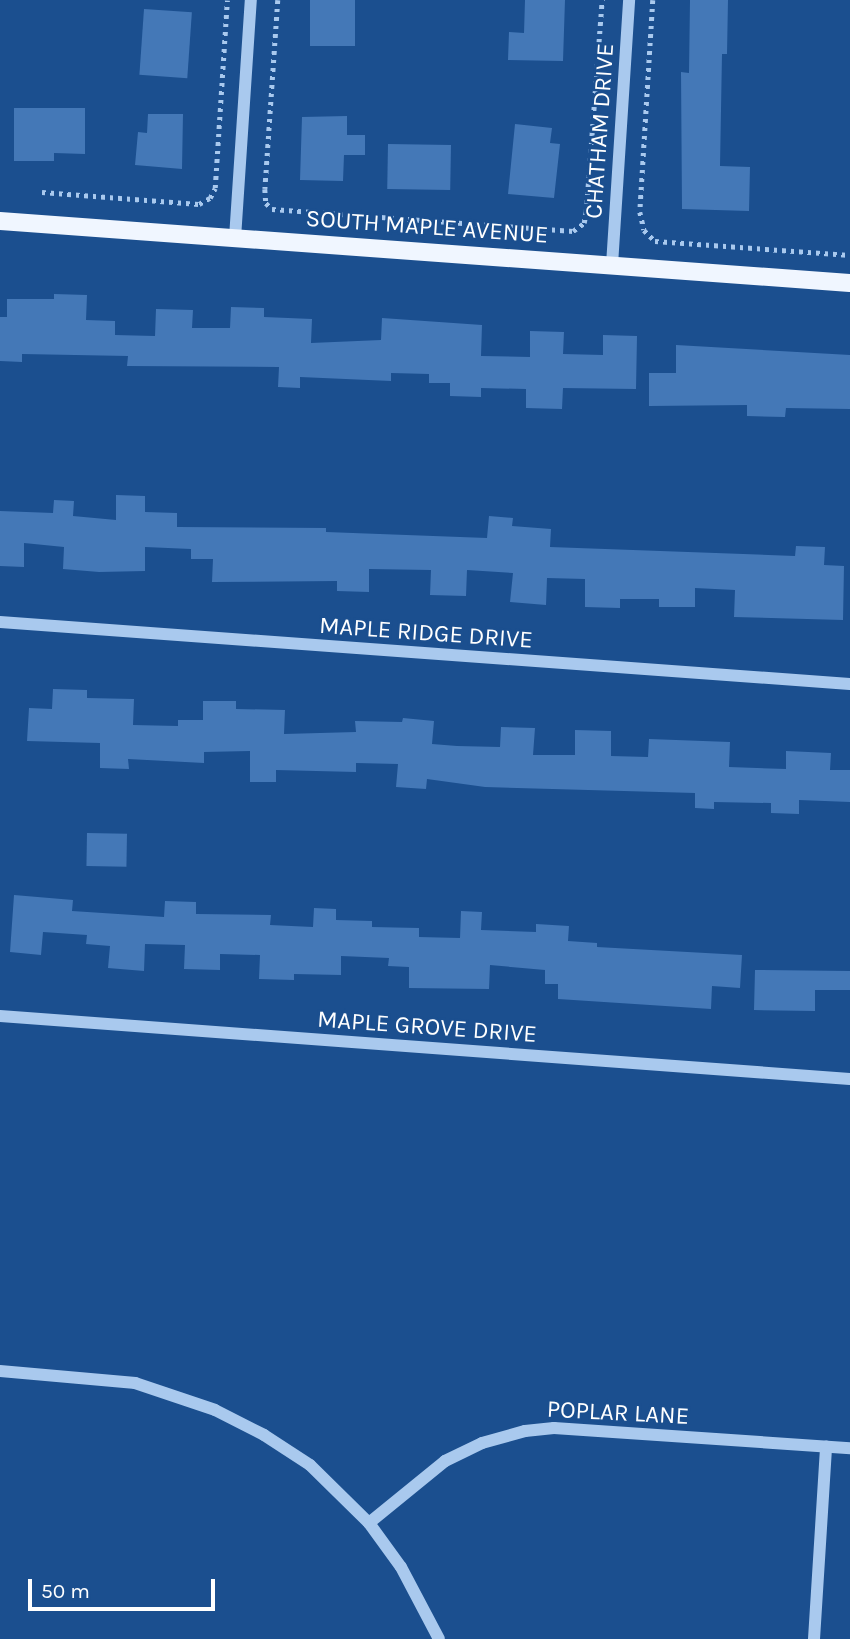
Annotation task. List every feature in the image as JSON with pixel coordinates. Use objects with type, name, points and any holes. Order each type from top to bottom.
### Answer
[{"type":"main road","name":"SOUTH MAPLE AVENUE","points":[[0,221],[850,283]]},
{"type":"street","points":[[235,238],[251,0]]},
{"type":"street","name":"CHATHAM DRIVE","points":[[612,265],[629,0]]},
{"type":"street","name":"MAPLE RIDGE DRIVE","points":[[0,622],[850,684]]},
{"type":"street","name":"MAPLE GROVE DRIVE","points":[[0,1016],[850,1079]]},
{"type":"street","points":[[0,1371],[102,1377],[172,1394],[215,1410],[264,1434],[310,1465],[369,1523],[412,1585],[439,1639]]},
{"type":"street","name":"POPLAR LANE","points":[[369,1523],[445,1461],[482,1443],[525,1431],[554,1428],[850,1448]]},
{"type":"street","points":[[814,1639],[826,1446]]},
{"type":"path","points":[[42,192],[199,204],[210,198],[215,188],[227,0]]},
{"type":"path","points":[[278,0],[265,189],[272,209],[573,231],[584,223],[586,212],[602,0]]},
{"type":"path","points":[[653,0],[640,212],[644,230],[655,241],[850,254]]},
{"type":"building","points":[[310,0],[355,0],[355,46],[310,46]]},
{"type":"building","points":[[525,0],[565,0],[563,61],[508,60],[509,32],[524,33]]},
{"type":"building","points":[[690,0],[728,0],[727,54],[722,54],[720,166],[750,167],[749,211],[682,209],[681,72],[689,73]]},
{"type":"building","points":[[144,9],[192,12],[187,78],[139,75]]},
{"type":"building","points":[[14,108],[85,108],[85,154],[54,153],[54,161],[14,161]]},
{"type":"building","points":[[148,114],[183,114],[182,169],[135,165],[138,132],[147,133]]},
{"type":"building","points":[[347,116],[347,135],[365,135],[365,155],[344,155],[343,181],[300,180],[302,117]]},
{"type":"building","points":[[515,124],[552,128],[550,143],[560,144],[554,198],[508,194]]},
{"type":"building","points":[[388,144],[451,145],[450,190],[387,189]]},
{"type":"building","points":[[54,294],[87,295],[86,320],[115,321],[115,335],[155,336],[156,309],[193,310],[192,328],[230,328],[231,307],[264,308],[264,317],[312,319],[311,343],[381,340],[382,318],[482,325],[481,356],[530,357],[530,331],[564,332],[563,354],[603,355],[603,335],[637,336],[636,389],[563,388],[562,409],[526,408],[526,389],[481,388],[481,397],[450,396],[450,383],[429,383],[429,374],[391,373],[391,381],[300,377],[300,388],[278,387],[279,367],[127,366],[128,356],[22,354],[22,362],[0,361],[0,317],[7,317],[7,299],[54,299]]},
{"type":"building","points":[[676,345],[850,355],[850,409],[786,408],[785,417],[747,416],[747,405],[649,406],[649,373],[676,373]]},
{"type":"building","points":[[116,495],[145,496],[145,512],[177,513],[177,527],[326,528],[326,532],[487,538],[489,516],[513,518],[512,526],[551,529],[550,547],[795,556],[796,546],[825,547],[824,565],[844,566],[843,620],[734,617],[735,590],[695,588],[695,607],[659,607],[659,599],[620,599],[620,608],[585,607],[585,579],[547,578],[546,605],[510,602],[513,573],[467,570],[466,596],[430,595],[431,570],[369,569],[369,592],[337,591],[337,581],[212,582],[213,559],[191,559],[191,549],[145,547],[145,571],[99,572],[63,569],[64,547],[24,543],[24,567],[0,566],[0,511],[53,513],[54,500],[74,501],[73,516],[116,520]]},
{"type":"building","points":[[53,689],[87,690],[87,698],[134,699],[133,725],[178,726],[178,720],[203,720],[203,701],[236,701],[236,709],[285,710],[284,734],[356,732],[355,721],[402,722],[403,718],[434,721],[432,744],[457,746],[500,747],[501,727],[535,728],[533,755],[575,755],[575,730],[611,731],[611,756],[648,757],[649,739],[730,742],[729,767],[786,769],[786,751],[831,753],[830,770],[850,770],[850,802],[799,800],[799,814],[771,813],[771,803],[714,802],[714,809],[695,808],[695,793],[485,787],[427,779],[426,789],[396,787],[398,764],[356,763],[356,772],[276,770],[276,782],[250,782],[250,751],[204,752],[204,763],[128,759],[129,769],[100,768],[100,743],[27,741],[29,708],[52,709]]},
{"type":"building","points":[[87,833],[127,834],[126,867],[86,866]]},
{"type":"building","points":[[14,895],[73,900],[72,911],[164,917],[165,901],[196,902],[196,914],[271,915],[270,925],[313,927],[314,908],[336,909],[336,920],[372,921],[372,927],[419,928],[419,937],[460,938],[461,911],[482,912],[481,930],[536,932],[536,924],[569,926],[568,941],[597,943],[597,947],[742,955],[740,988],[712,986],[711,1009],[558,999],[558,984],[545,984],[545,970],[490,965],[489,989],[409,988],[409,967],[388,966],[389,958],[341,956],[341,975],[294,974],[294,980],[259,979],[260,955],[220,954],[220,970],[184,969],[185,945],[145,944],[144,971],[108,968],[110,946],[86,944],[87,935],[43,932],[41,955],[10,952]]},
{"type":"building","points":[[755,970],[850,971],[850,990],[815,990],[815,1011],[754,1010]]}]
